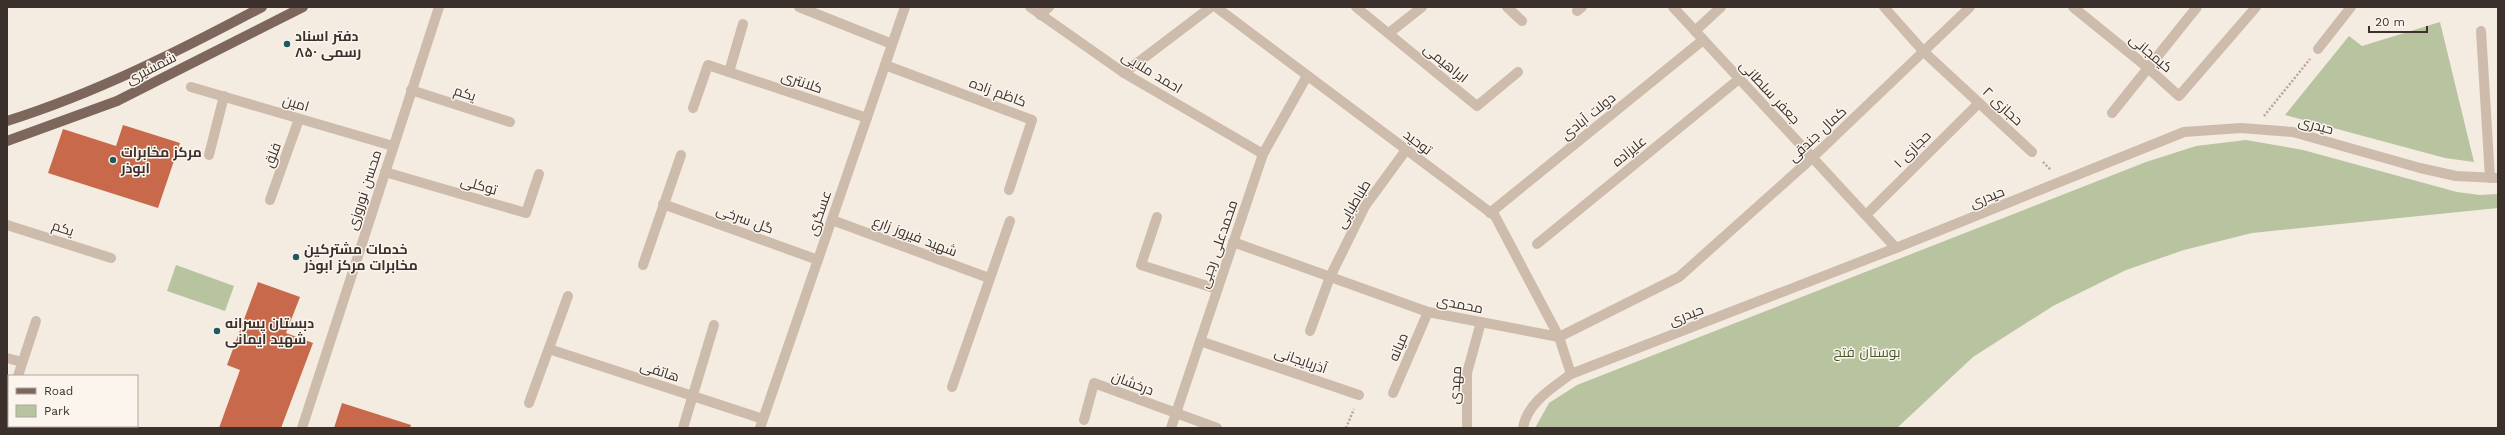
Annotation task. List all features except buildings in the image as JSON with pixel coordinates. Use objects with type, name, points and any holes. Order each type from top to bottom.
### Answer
[{"type":"main road","name":"شمشیری","points":[[7,141],[33,133],[117,100],[303,7]]},
{"type":"main road","name":"شمشیری","points":[[7,121],[55,106],[122,78],[258,8]]},
{"type":"main road","points":[[258,8],[265,26]]},
{"type":"street","name":"محسن نوروزی","points":[[302,428],[439,7]]},
{"type":"street","points":[[799,7],[892,44]]},
{"type":"street","name":"عسگری","points":[[762,424],[905,7]]},
{"type":"street","name":"احمد ملایی","points":[[1030,7],[1124,73],[1263,154]]},
{"type":"street","points":[[1040,15],[1050,7]]},
{"type":"street","points":[[1124,73],[1211,7]]},
{"type":"street","name":"توحید","points":[[1216,7],[1495,216],[1559,337],[1571,374]]},
{"type":"street","name":"ابراهیمی","points":[[1356,7],[1477,106],[1518,72]]},
{"type":"street","points":[[1388,33],[1422,7]]},
{"type":"street","points":[[1507,7],[1522,21]]},
{"type":"street","name":"جعفر سلطانی","points":[[1673,7],[1896,248]]},
{"type":"street","points":[[1695,31],[1721,7]]},
{"type":"street","name":"حجازی ۲","points":[[1884,7],[1924,52],[2032,152]]},
{"type":"street","name":"کمال جندقی","points":[[1559,337],[1679,277],[1812,158],[1970,7]]},
{"type":"street","name":"کیمجانی","points":[[2073,7],[2147,67],[2179,96],[2256,7]]},
{"type":"street","points":[[2112,113],[2147,67],[2197,7]]},
{"type":"street","points":[[2318,49],[2351,7]]},
{"type":"street","points":[[728,72],[743,24]]},
{"type":"street","points":[[2481,31],[2494,178]]},
{"type":"street","name":"دولت آبادی","points":[[1490,213],[1703,40]]},
{"type":"street","name":"کلانتری","points":[[693,108],[708,65],[866,118]]},
{"type":"street","name":"کاظم زاده","points":[[885,65],[1032,120],[1009,190]]},
{"type":"street","name":"محمدعلی رجبی","points":[[1171,428],[1263,154],[1307,76]]},
{"type":"street","name":"علیزاده","points":[[1537,244],[1739,79]]},
{"type":"street","name":"امین","points":[[191,87],[393,146]]},
{"type":"street","name":"یکم","points":[[411,90],[510,122]]},
{"type":"street","points":[[208,155],[224,96]]},
{"type":"street","name":"حجازی ۱","points":[[1866,215],[1979,103]]},
{"type":"street","name":"فلق","points":[[270,200],[299,119]]},
{"type":"street","name":"حیدری","points":[[1523,426],[1541,395],[1571,374],[1896,248],[2184,132],[2254,129],[2293,132],[2420,168],[2456,176],[2494,178]]},
{"type":"street","name":"طباطبایی","points":[[1310,331],[1330,277],[1365,206],[1406,150]]},
{"type":"street","points":[[643,265],[681,155]]},
{"type":"street","name":"توکلی","points":[[385,172],[526,213],[539,174]]},
{"type":"street","name":"گل سرخی","points":[[663,204],[818,260]]},
{"type":"street","points":[[1157,217],[1141,265],[1217,289]]},
{"type":"street","name":"شهید فیروز زارع","points":[[832,220],[989,278]]},
{"type":"street","points":[[952,387],[1010,220]]},
{"type":"street","name":"یکم","points":[[7,225],[111,258]]},
{"type":"street","name":"محمدی","points":[[1233,242],[1428,312],[1559,337]]},
{"type":"street","points":[[528,402],[568,296]]},
{"type":"street","name":"میانه","points":[[1393,393],[1428,312]]},
{"type":"street","points":[[18,375],[36,321]]},
{"type":"street","name":"مهدی","points":[[1467,428],[1467,373],[1481,322]]},
{"type":"street","points":[[683,428],[714,324]]},
{"type":"street","name":"آذربایجانی","points":[[1200,341],[1359,395]]},
{"type":"street","name":"هاتفی","points":[[549,349],[693,396],[762,424]]},
{"type":"street","points":[[7,358],[22,362]]},
{"type":"street","name":"درخشان","points":[[1084,420],[1094,383],[1175,414]]},
{"type":"street","points":[[1175,414],[1217,428]]},
{"type":"path","points":[[2254,129],[2318,49]]},
{"type":"path","points":[[2032,152],[2063,181]]},
{"type":"path","points":[[1346,428],[1359,395]]},
{"type":"green space","points":[[2440,22],[2474,162],[2445,158],[2285,115],[2349,36],[2362,46]]},
{"type":"green space","name":"بوستان فتح","points":[[2246,140],[2303,150],[2457,192],[2480,195],[2498,194],[2498,208],[2252,233],[2184,250],[2126,270],[2053,306],[1973,357],[1897,428],[1535,428],[1549,403],[1577,385],[2146,162],[2196,146]]},
{"type":"green space","points":[[176,265],[234,286],[225,311],[167,291]]},
{"type":"place","name":"دفتر اسناد رسمی ۸۵۰","points":[[287,44]]},
{"type":"place","name":"مرکز مخابرات ابوذر","points":[[113,160]]},
{"type":"place","name":"خدمات مشترکین مخابرات مرکز ابوذر","points":[[296,257]]},
{"type":"place","name":"دبستان پسرانه شهید ایمانی","points":[[217,331]]}]
